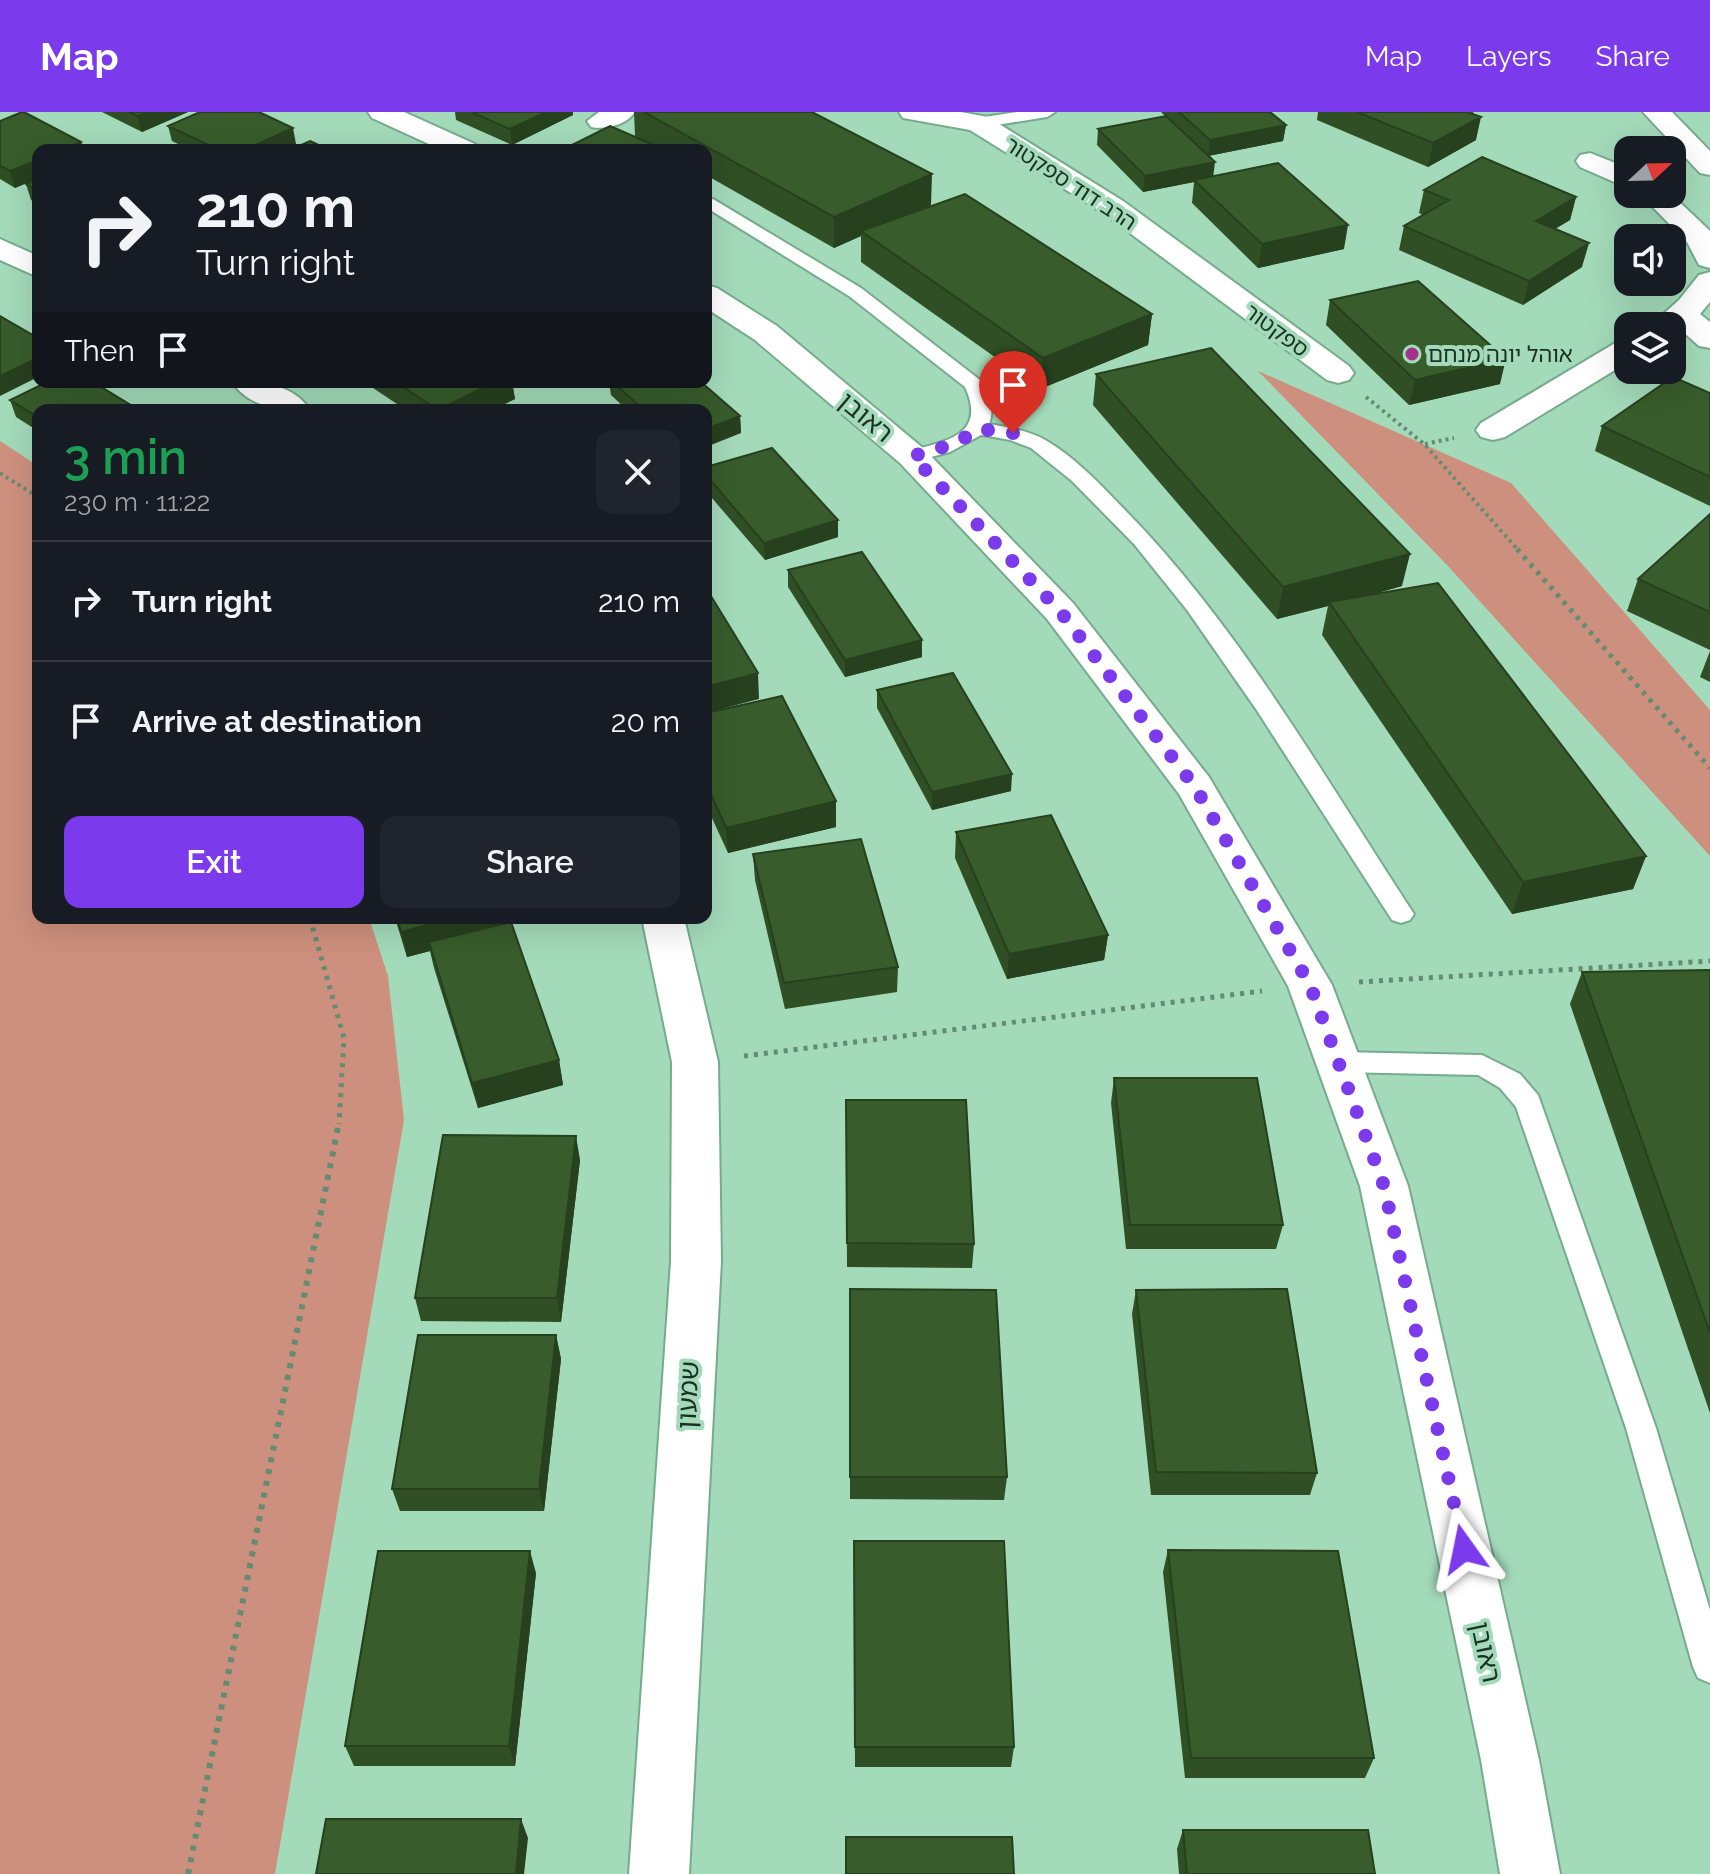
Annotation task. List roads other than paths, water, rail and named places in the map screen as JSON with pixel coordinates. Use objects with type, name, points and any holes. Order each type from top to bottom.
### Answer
[{"type":"street","points":[[382,112],[452,144]]},
{"type":"street","points":[[1657,112],[1710,167]]},
{"type":"street","name":"הרב דוד ספקטור","points":[[922,113],[978,123],[1113,207],[1216,286]]},
{"type":"street","points":[[1590,161],[1614,172]]},
{"type":"street","points":[[1669,208],[1700,238],[1710,259]]},
{"type":"street","points":[[0,248],[32,265]]},
{"type":"street","points":[[1681,312],[1710,281]]},
{"type":"street","name":"ספקטור","points":[[1216,286],[1338,373]]},
{"type":"street","name":"ראובן","points":[[712,298],[766,333],[912,456],[1060,611],[1195,787],[1310,985],[1384,1186],[1510,1760],[1530,1874]]},
{"type":"street","points":[[1686,326],[1710,339]]},
{"type":"street","points":[[1493,430],[1614,357]]},
{"type":"street","points":[[258,388],[284,404]]},
{"type":"street","name":"שמעון","points":[[659,1874],[696,1261],[695,1062],[664,924]]},
{"type":"lane","points":[[978,123],[1047,112]]},
{"type":"lane","points":[[713,204],[855,292],[956,369],[973,384],[982,398],[985,411],[980,429]]},
{"type":"lane","points":[[912,456],[937,450],[980,429],[1013,433],[1039,444],[1067,465],[1123,518],[1171,574],[1228,651],[1401,914]]},
{"type":"lane","points":[[1339,1062],[1482,1065],[1510,1081],[1528,1103],[1641,1428],[1710,1667]]},
{"type":"place","name":"אוהל יונה מנחם","points":[[1412,354]]}]
